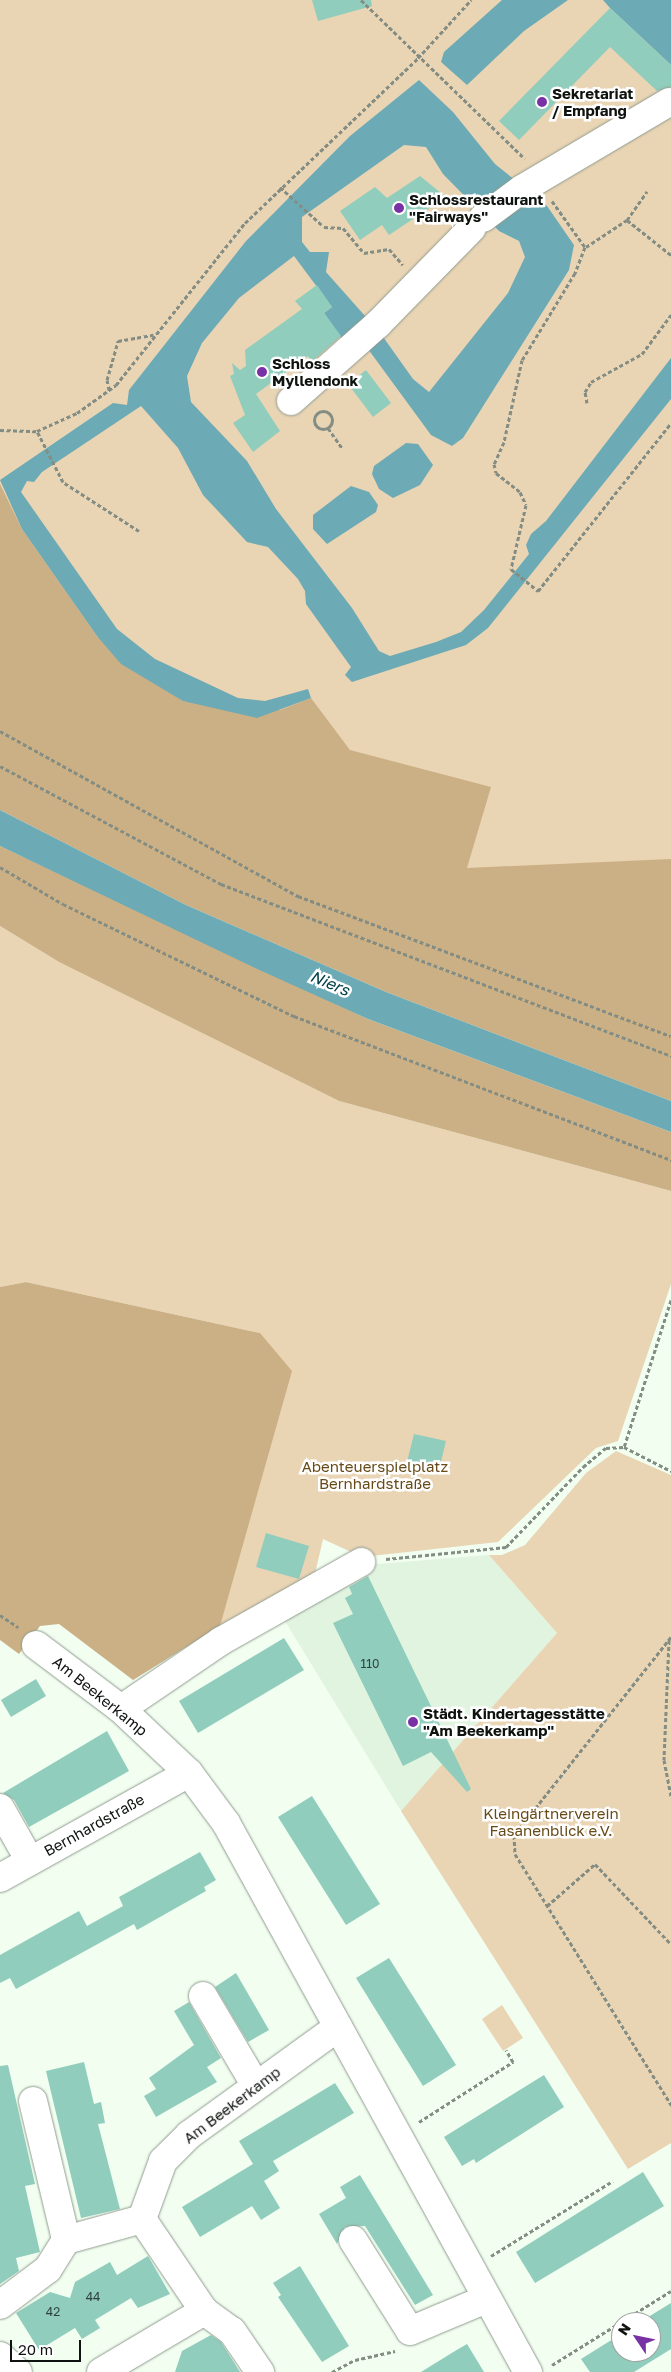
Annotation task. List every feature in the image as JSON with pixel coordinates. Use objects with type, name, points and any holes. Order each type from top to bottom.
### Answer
[{"type":"street","points":[[291,401],[349,346],[378,324],[420,284],[480,221],[534,182],[669,102]]},
{"type":"street","points":[[120,1709],[221,1641],[362,1562]]},
{"type":"street","name":"Am Beekerkamp","points":[[36,1645],[120,1709],[189,1773],[226,1823],[486,2299],[538,2369]]},
{"type":"street","name":"Bernhardstraße","points":[[0,1878],[189,1773]]},
{"type":"street","points":[[0,1808],[30,1861]]},
{"type":"street","points":[[202,1996],[256,2086]]},
{"type":"street","name":"Am Beekerkamp","points":[[142,2219],[163,2162],[189,2134],[338,2027]]},
{"type":"street","points":[[33,2101],[66,2240]]},
{"type":"street","points":[[0,2305],[48,2269],[66,2240],[142,2219],[204,2311],[232,2331],[260,2372]]},
{"type":"street","points":[[353,2240],[410,2331],[486,2299]]},
{"type":"street","points":[[101,2372],[204,2311]]},
{"type":"street","points":[[0,2356],[18,2372]]},
{"type":"path","points":[[361,0],[534,182],[585,247]]},
{"type":"path","points":[[0,430],[37,431],[50,429],[109,391],[228,241],[280,187],[418,58],[471,0]]},
{"type":"path","points":[[280,187],[310,218],[324,227],[343,228],[364,252],[389,249],[420,284]]},
{"type":"path","points":[[648,192],[626,220],[585,247],[575,274],[522,360],[504,442],[494,464],[496,473],[517,489],[526,505],[518,551],[510,565],[513,570],[538,591],[671,423]]},
{"type":"path","points":[[626,220],[671,255]]},
{"type":"path","points":[[587,403],[585,392],[591,382],[642,354],[671,315]]},
{"type":"path","points":[[109,391],[107,380],[118,341],[153,336]]},
{"type":"path","points":[[328,428],[316,426],[318,413],[330,416],[328,428],[342,448]]},
{"type":"path","points":[[37,431],[55,470],[72,489],[139,531]]},
{"type":"path","points":[[0,731],[298,896],[671,1036]]},
{"type":"path","points":[[0,766],[221,884],[671,1056]]},
{"type":"path","points":[[0,867],[63,904],[294,1016],[671,1160]]},
{"type":"path","points":[[624,1447],[671,1300]]},
{"type":"path","points":[[362,1562],[506,1547],[583,1467],[606,1448],[624,1447],[671,1471]]},
{"type":"path","points":[[670,1638],[664,1760],[671,1796]]},
{"type":"path","points":[[670,1638],[514,1836],[516,1854],[671,2105]]},
{"type":"path","points":[[547,1906],[595,1864],[671,1944]]},
{"type":"path","points":[[397,2136],[513,2062],[506,2050]]},
{"type":"path","points":[[470,2269],[613,2181]]},
{"type":"path","points":[[538,2369],[671,2291]]},
{"type":"path","points":[[332,2372],[355,2360],[403,2349],[410,2331]]},
{"type":"shaded area","points":[[0,484],[22,529],[97,636],[183,701],[280,710],[311,698],[350,750],[491,787],[467,868],[671,859],[671,1101],[386,992],[186,905],[0,810]]},
{"type":"shaded area","points":[[0,846],[368,1019],[671,1132],[671,1191],[339,1101],[59,962],[0,926]]},
{"type":"shaded area","points":[[26,1282],[260,1333],[292,1371],[220,1626],[133,1680],[59,1624],[40,1626],[19,1654],[0,1640],[0,1287]]},
{"type":"shaded area","name":"Städt. Kindertagesstätte \"Am Beekerkamp\"","points":[[489,1555],[557,1633],[401,1811],[285,1621],[365,1565]]},
{"type":"green space","points":[[0,0],[671,0],[671,1030],[0,724]]},
{"type":"green space","name":"Abenteuerspielplatz Bernhardstraße","points":[[0,926],[59,962],[339,1101],[671,1191],[671,1284],[618,1441],[596,1448],[498,1542],[362,1557],[323,1539],[314,1578],[220,1626],[260,1333],[26,1282],[0,1287]]},
{"type":"green space","name":"Kleingärtnerverein Fasanenblick e.V.","points":[[616,1451],[671,1475],[671,2143],[628,2169],[401,1811],[557,1633],[489,1555],[502,1555],[525,1545],[586,1473]]},
{"type":"green space","points":[[502,2005],[523,2038],[503,2051],[482,2019]]},
{"type":"water","points":[[502,0],[568,0],[524,31],[467,85],[441,62],[444,52]]},
{"type":"water","points":[[603,0],[671,0],[671,65],[610,8]]},
{"type":"water","points":[[419,80],[453,112],[495,164],[547,206],[574,245],[569,270],[463,438],[452,446],[431,435],[368,349],[345,343],[324,313],[332,307],[294,256],[239,298],[202,343],[187,376],[191,402],[247,461],[276,509],[352,608],[379,651],[390,656],[436,642],[461,632],[484,610],[529,554],[526,545],[531,534],[546,521],[671,358],[671,399],[488,628],[466,645],[352,682],[345,675],[351,667],[306,604],[305,591],[298,579],[268,547],[247,542],[203,495],[178,448],[141,406],[42,472],[34,482],[27,481],[21,492],[117,629],[155,659],[238,698],[265,701],[308,689],[311,698],[257,718],[183,701],[121,664],[97,636],[22,529],[0,480],[113,403],[127,405],[129,390],[246,241],[350,136]],"holes":[[[404,145],[426,147],[443,174],[499,231],[519,241],[525,257],[508,293],[429,392],[413,379],[381,334],[326,272],[329,252],[310,252],[302,242],[302,217]]]},
{"type":"water","points":[[406,443],[418,444],[433,465],[420,485],[393,498],[379,489],[372,474],[374,466]]},
{"type":"water","points":[[351,486],[369,492],[378,505],[376,512],[327,544],[313,529],[313,515]]},
{"type":"water","name":"Niers","points":[[0,810],[186,905],[386,992],[671,1101],[671,1132],[368,1019],[255,968],[0,846]]},
{"type":"building","points":[[312,0],[371,0],[372,6],[318,21]]},
{"type":"building","points":[[610,8],[671,65],[671,87],[657,91],[610,47],[519,140],[499,121]]},
{"type":"building","points":[[420,176],[446,197],[389,235],[382,225],[360,240],[340,211],[375,187],[387,198]]},
{"type":"building","name":"Schloss Myllendonk","points":[[317,285],[332,307],[324,313],[341,336],[311,362],[308,356],[256,394],[280,431],[253,452],[233,423],[245,415],[230,376],[234,374],[232,363],[240,370],[246,366],[245,350],[302,309],[295,301]]},
{"type":"building","points":[[366,370],[391,403],[373,417],[348,384]]},
{"type":"building","points":[[414,1434],[446,1441],[438,1474],[406,1466]]},
{"type":"building","points":[[266,1533],[309,1546],[299,1579],[256,1567]]},
{"type":"building","points":[[368,1576],[471,1789],[467,1792],[431,1752],[403,1766],[333,1623],[353,1614],[345,1598],[352,1594],[349,1587]]},
{"type":"building","points":[[284,1638],[304,1670],[198,1733],[179,1701]]},
{"type":"building","points":[[36,1679],[46,1696],[11,1717],[1,1700]]},
{"type":"building","points":[[107,1731],[129,1771],[29,1827],[14,1800],[3,1793]]},
{"type":"building","points":[[312,1796],[380,1904],[346,1925],[278,1817]]},
{"type":"building","points":[[200,1852],[216,1880],[204,1887],[206,1891],[137,1930],[134,1924],[16,1989],[10,1978],[0,1983],[0,1955],[79,1911],[87,1926],[123,1906],[119,1897]]},
{"type":"building","points":[[389,1958],[456,2065],[423,2086],[356,1978]]},
{"type":"building","points":[[236,1973],[269,2030],[248,2042],[215,1987]]},
{"type":"building","points":[[189,2002],[221,2058],[207,2067],[217,2082],[156,2117],[144,2096],[156,2089],[149,2078],[194,2045],[174,2011]]},
{"type":"building","points":[[84,2062],[94,2104],[101,2102],[105,2123],[98,2124],[120,2209],[81,2218],[46,2071]]},
{"type":"building","points":[[8,2065],[35,2184],[25,2186],[40,2252],[16,2258],[19,2271],[0,2284],[0,2066]]},
{"type":"building","points":[[544,2075],[564,2107],[476,2163],[474,2159],[462,2166],[444,2137]]},
{"type":"building","points":[[335,2083],[354,2113],[273,2161],[279,2171],[264,2181],[280,2208],[261,2220],[252,2206],[200,2237],[182,2207],[253,2164],[239,2141]]},
{"type":"building","points":[[643,2172],[664,2206],[535,2283],[516,2252]]},
{"type":"building","points":[[360,2175],[433,2295],[415,2305],[365,2226],[345,2227],[337,2244],[319,2214],[346,2198],[340,2187]]},
{"type":"building","points":[[148,2256],[170,2294],[138,2308],[131,2298],[95,2320],[100,2328],[82,2339],[75,2328],[39,2350],[16,2313],[50,2292],[70,2298],[75,2282],[110,2262],[117,2275]]},
{"type":"building","points":[[300,2266],[349,2346],[322,2362],[278,2297],[281,2295],[273,2283]]},
{"type":"building","points":[[671,2303],[671,2349],[661,2355],[661,2312],[656,2312]]},
{"type":"building","points":[[211,2335],[221,2342],[240,2372],[175,2372],[182,2351]]},
{"type":"building","points":[[611,2340],[611,2362],[650,2362],[634,2372],[590,2372],[581,2359]]},
{"type":"building","points":[[467,2344],[484,2372],[421,2372],[455,2351]]},
{"type":"place","name":"Sekretariat / Empfang","points":[[542,102]]},
{"type":"place","name":"Schlossrestaurant \"Fairways\"","points":[[399,208]]},
{"type":"place","name":"Schloss Myllendonk","points":[[262,372]]},
{"type":"place","name":"Städt. Kindertagesstätte \"Am Beekerkamp\"","points":[[413,1722]]}]
